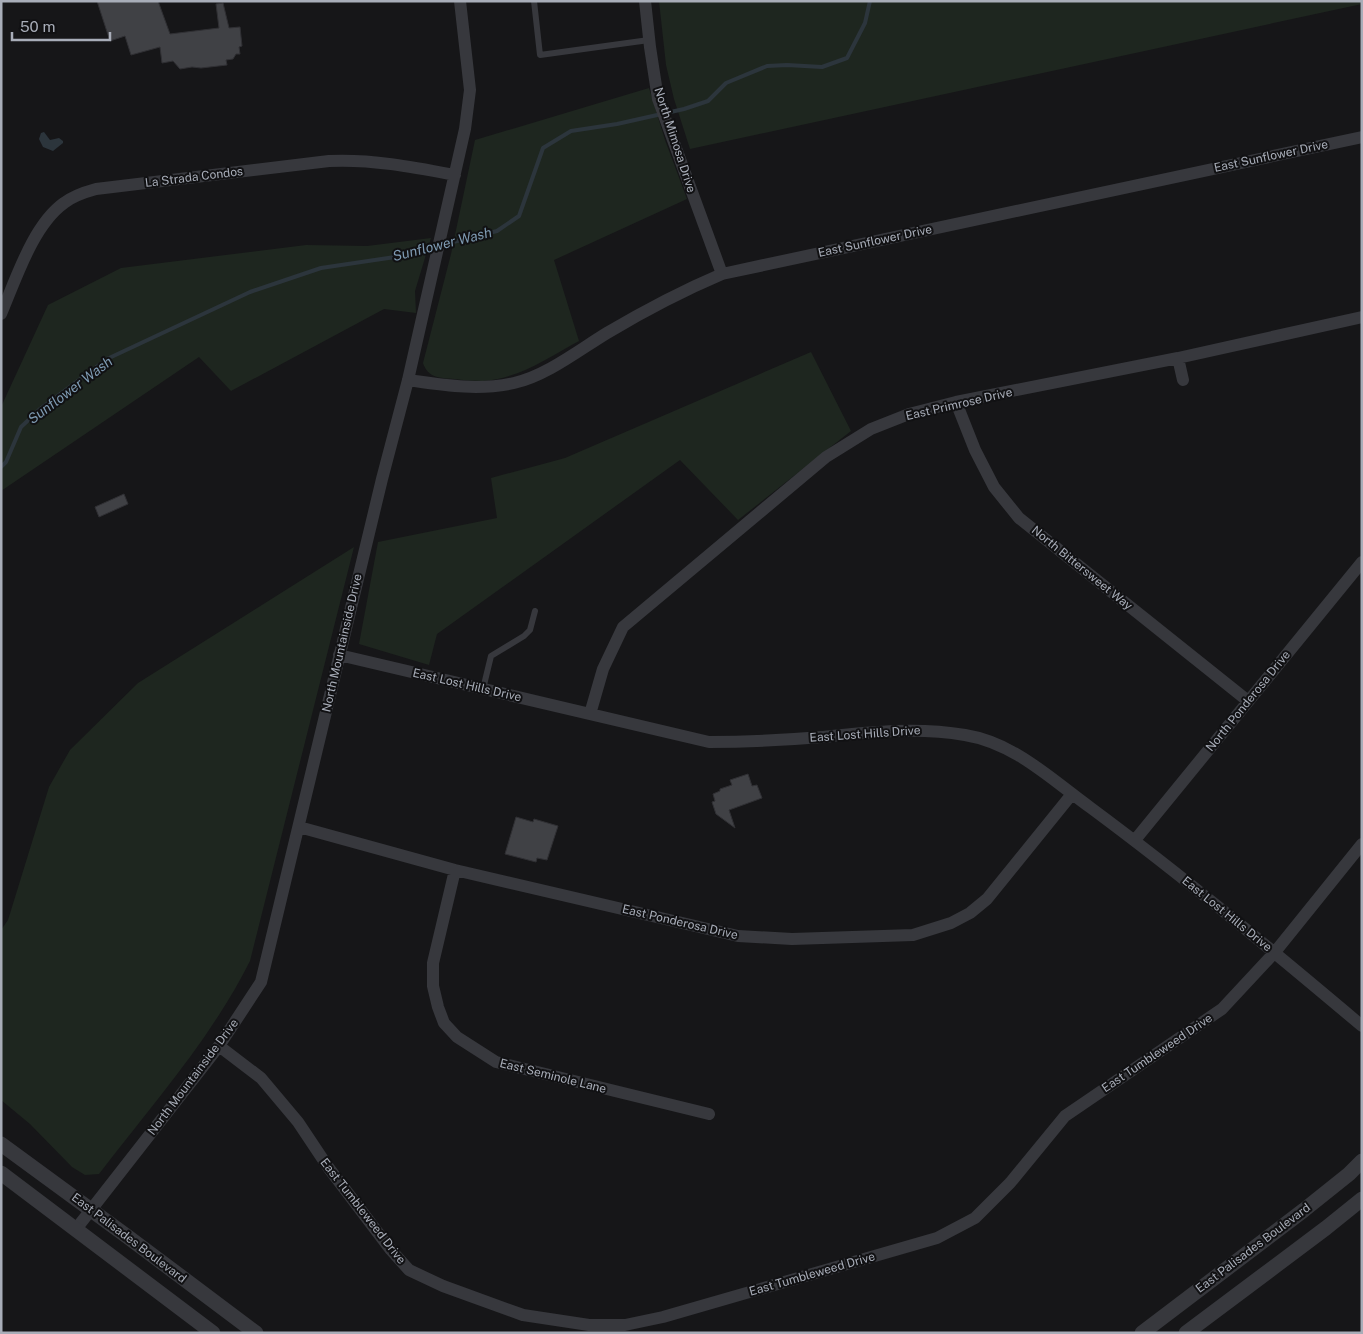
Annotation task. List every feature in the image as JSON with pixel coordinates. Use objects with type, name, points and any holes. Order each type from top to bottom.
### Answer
[{"type":"street","name":"North Mountainside Drive","points":[[76,1229],[219,1046],[261,982],[382,478],[408,380],[466,129],[470,100],[460,1]]},
{"type":"street","name":"North Mimosa Drive","points":[[645,1],[658,99],[722,274]]},
{"type":"street","name":"East Sunflower Drive","points":[[408,380],[455,387],[493,387],[516,383],[538,375],[611,331],[687,289],[722,274],[1362,137]]},
{"type":"street","name":"La Strada Condos","points":[[1,314],[36,234],[48,218],[64,202],[96,189],[350,160],[390,163],[455,175]]},
{"type":"street","name":"East Primrose Drive","points":[[590,714],[603,669],[624,628],[826,457],[871,429],[909,414],[956,402],[1178,358],[1362,318]]},
{"type":"street","points":[[1178,358],[1183,380]]},
{"type":"street","name":"North Bittersweet Way","points":[[956,402],[975,450],[994,486],[1019,518],[1248,701]]},
{"type":"street","name":"North Ponderosa Drive","points":[[1135,840],[1362,562]]},
{"type":"street","name":"East Lost Hills Drive","points":[[339,655],[709,742],[764,742],[895,730],[932,730],[968,735],[1001,745],[1029,761],[1135,840],[1362,1026]]},
{"type":"street","name":"East Ponderosa Drive","points":[[299,827],[455,870],[738,936],[792,940],[913,935],[951,923],[970,913],[987,899],[1072,794]]},
{"type":"street","name":"East Tumbleweed Drive","points":[[219,1046],[261,1078],[298,1122],[328,1168],[391,1250],[409,1270],[443,1286],[523,1315],[589,1325],[625,1325],[672,1314],[937,1238],[976,1218],[1010,1183],[1065,1116],[1222,1009],[1274,952],[1362,844]]},
{"type":"street","name":"East Seminole Lane","points":[[455,870],[433,962],[433,986],[444,1023],[457,1037],[496,1062],[709,1114]]},
{"type":"street","name":"East Palisades Boulevard","points":[[1,1144],[256,1333]]},
{"type":"street","name":"East Palisades Boulevard","points":[[1142,1333],[1304,1210],[1349,1174],[1362,1161]]},
{"type":"street","name":"East Palisades Boulevard","points":[[1,1173],[213,1333]]},
{"type":"street","points":[[1186,1333],[1362,1199]]},
{"type":"lane","points":[[534,1],[540,55],[649,40]]},
{"type":"lane","points":[[483,689],[490,656],[524,636],[530,630],[535,611]]},
{"type":"shaded area","points":[[659,1],[1362,1],[1362,4],[690,149],[674,99],[666,65]]},
{"type":"shaded area","points":[[649,88],[665,140],[687,199],[554,260],[579,341],[532,367],[495,379],[482,381],[439,377],[428,372],[423,363],[451,254],[475,140]]},
{"type":"shaded area","points":[[44,132],[50,140],[59,138],[63,143],[53,151],[43,147],[39,139],[41,133]]},
{"type":"shaded area","points":[[431,238],[415,291],[416,313],[384,309],[231,391],[199,357],[1,491],[1,407],[48,305],[121,268],[306,245],[367,246]]},
{"type":"shaded area","points":[[811,352],[851,431],[738,520],[680,460],[437,634],[429,665],[359,644],[378,542],[497,518],[491,478],[565,458]]},
{"type":"shaded area","points":[[354,547],[250,961],[199,1045],[159,1097],[99,1174],[85,1175],[72,1167],[30,1124],[1,1100],[1,930],[8,920],[49,787],[70,750],[138,683]]},
{"type":"building","points":[[97,1],[158,1],[170,34],[219,28],[216,4],[223,3],[229,28],[240,27],[242,46],[239,47],[240,54],[236,54],[233,59],[226,60],[227,65],[180,69],[173,61],[162,63],[160,47],[131,55],[125,36],[110,41]]},
{"type":"building","points":[[124,494],[128,504],[99,517],[95,507]]},
{"type":"building","points":[[748,774],[752,786],[757,785],[762,798],[729,810],[735,828],[716,814],[712,802],[715,801],[713,794],[720,791],[720,789],[732,785],[730,780]]},
{"type":"building","points":[[516,817],[533,822],[534,819],[558,826],[547,860],[537,858],[536,862],[505,854]]},
{"type":"waterway","name":"Sunflower Wash","points":[[441,245],[497,231],[519,216],[543,148],[571,131],[617,124],[684,109],[708,101],[726,83],[767,66],[822,67],[847,58],[865,23],[870,1]]},
{"type":"waterway","name":"Sunflower Wash","points":[[1,467],[6,462],[21,427],[40,409],[107,359],[250,292],[321,268],[395,257],[435,247]]}]
